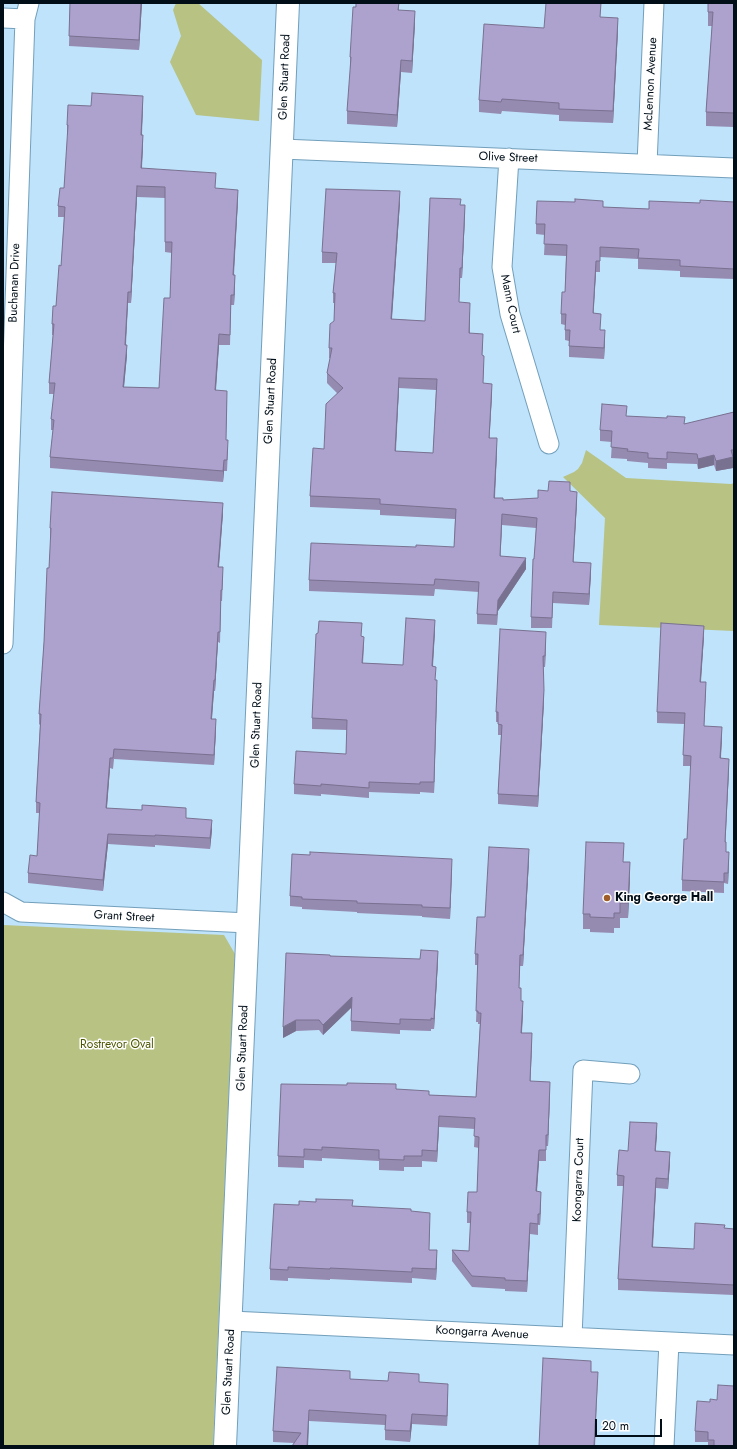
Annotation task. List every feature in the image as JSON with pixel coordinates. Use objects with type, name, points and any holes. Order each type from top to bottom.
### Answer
[{"type":"street","name":"Glen Stuart Road","points":[[225,1446],[288,3]]},
{"type":"street","name":"McLennon Avenue","points":[[647,164],[654,3]]},
{"type":"street","name":"Buchanan Drive","points":[[3,18],[27,11],[8,379],[3,644]]},
{"type":"street","name":"Olive Street","points":[[282,149],[734,168]]},
{"type":"street","name":"Mann Court","points":[[509,158],[502,267],[510,314],[549,444]]},
{"type":"street","name":"Grant Street","points":[[3,902],[21,912],[248,923]]},
{"type":"street","name":"Koongarra Court","points":[[572,1337],[583,1070],[630,1074]]},
{"type":"street","name":"Koongarra Avenue","points":[[231,1321],[734,1345]]},
{"type":"street","points":[[664,1446],[668,1342]]},
{"type":"green space","points":[[176,3],[198,3],[262,60],[259,121],[196,115],[170,62],[181,36],[173,10]]},
{"type":"green space","points":[[586,450],[626,478],[734,483],[734,631],[599,625],[605,518],[563,477],[578,469],[582,463]]},
{"type":"green space","name":"Rostrevor Oval","points":[[3,925],[224,935],[235,954],[213,1446],[3,1446]]},
{"type":"building","points":[[70,3],[141,3],[139,40],[69,36]]},
{"type":"building","points":[[356,3],[399,3],[398,10],[415,11],[412,61],[401,60],[397,115],[347,111],[353,7],[356,7]]},
{"type":"building","points":[[546,3],[601,3],[600,17],[618,18],[613,111],[559,109],[559,103],[502,99],[501,102],[479,100],[484,24],[544,28]]},
{"type":"building","points":[[708,3],[734,3],[734,113],[706,112],[713,12],[708,12]]},
{"type":"building","points":[[92,93],[143,96],[141,168],[216,173],[215,188],[238,190],[233,275],[235,275],[234,295],[231,295],[230,335],[219,334],[215,390],[227,391],[227,460],[224,460],[223,471],[50,457],[54,420],[51,419],[55,383],[49,383],[54,324],[52,324],[53,306],[56,306],[59,265],[61,266],[65,207],[58,206],[60,188],[64,188],[68,105],[91,106]],"holes":[[[137,186],[165,187],[165,242],[172,242],[170,298],[164,298],[159,388],[123,387],[127,345],[125,345],[128,292],[131,292]]]},
{"type":"building","points":[[326,189],[400,191],[391,319],[425,321],[430,198],[461,199],[460,205],[465,205],[459,302],[470,303],[469,333],[483,334],[483,383],[492,384],[489,438],[497,438],[494,498],[503,498],[503,500],[538,498],[538,490],[548,491],[549,481],[570,482],[570,491],[577,492],[573,562],[591,563],[589,594],[553,592],[552,618],[531,617],[533,559],[537,518],[502,514],[500,556],[526,558],[498,600],[497,615],[477,614],[479,582],[435,579],[434,585],[309,580],[311,543],[454,547],[456,509],[380,504],[380,499],[310,496],[313,448],[324,449],[326,404],[343,388],[327,373],[332,348],[329,348],[330,324],[334,321],[335,293],[333,293],[337,253],[322,252]],"holes":[[[399,378],[437,379],[433,453],[395,451]]]},
{"type":"building","points":[[575,199],[603,201],[603,207],[649,209],[649,201],[700,203],[700,200],[734,202],[734,269],[680,266],[680,260],[638,258],[639,249],[600,247],[600,261],[596,261],[593,313],[601,314],[600,330],[605,330],[604,348],[569,346],[570,330],[565,330],[566,314],[561,314],[562,292],[565,292],[567,245],[544,244],[545,224],[536,224],[537,201],[575,202]]},
{"type":"building","points":[[602,404],[627,406],[626,416],[667,418],[667,416],[685,417],[684,424],[734,412],[734,450],[731,450],[733,457],[716,461],[714,455],[698,459],[697,454],[667,452],[667,459],[648,458],[648,453],[627,451],[628,449],[611,447],[612,431],[600,430]]},
{"type":"building","points":[[52,492],[223,503],[218,567],[223,567],[220,632],[218,632],[211,719],[216,719],[214,755],[114,749],[113,758],[110,758],[106,808],[142,810],[142,805],[186,808],[186,818],[212,820],[210,838],[108,834],[103,880],[28,873],[30,855],[37,856],[40,803],[36,802],[41,714],[39,714],[47,568],[49,568]]},
{"type":"building","points":[[406,618],[435,620],[432,666],[436,667],[435,680],[437,680],[434,782],[420,782],[420,784],[369,782],[369,788],[321,784],[321,786],[294,784],[296,751],[346,754],[347,720],[312,718],[316,634],[318,633],[319,621],[362,623],[361,636],[364,637],[362,663],[403,665]]},
{"type":"building","points":[[661,623],[704,626],[700,682],[706,682],[704,726],[722,727],[720,758],[729,759],[725,842],[726,852],[729,852],[728,873],[724,873],[724,882],[682,880],[684,839],[687,839],[691,756],[683,755],[685,713],[657,712]]},
{"type":"building","points":[[500,629],[546,632],[545,656],[543,656],[544,690],[538,796],[498,794],[502,725],[498,724],[498,712],[496,712]]},
{"type":"building","name":"King George Hall","points":[[586,842],[624,843],[623,862],[630,862],[628,903],[620,903],[620,913],[614,913],[614,918],[590,917],[590,914],[583,914]]},
{"type":"building","points":[[489,847],[529,849],[523,955],[520,955],[519,988],[521,988],[521,1001],[523,1001],[521,1033],[532,1033],[530,1081],[550,1082],[546,1150],[539,1150],[536,1191],[541,1192],[540,1214],[538,1214],[538,1224],[530,1223],[527,1281],[472,1276],[452,1250],[469,1251],[471,1212],[467,1212],[468,1192],[477,1192],[479,1137],[474,1136],[475,1118],[439,1116],[437,1151],[422,1150],[422,1156],[404,1156],[404,1160],[379,1159],[379,1150],[322,1147],[322,1150],[304,1149],[304,1157],[278,1156],[281,1084],[396,1084],[396,1089],[429,1091],[429,1095],[476,1097],[481,1013],[476,1011],[478,954],[475,954],[477,917],[485,917]]},
{"type":"building","points":[[310,852],[452,859],[450,908],[422,907],[422,905],[357,903],[357,901],[302,899],[302,897],[290,896],[292,854],[310,855]]},
{"type":"building","points":[[421,950],[438,951],[434,1019],[400,1019],[400,1024],[351,1021],[352,997],[323,1025],[319,1020],[296,1020],[283,1027],[286,953],[420,959]]},
{"type":"building","points":[[630,1122],[657,1123],[655,1151],[670,1152],[668,1179],[656,1178],[652,1247],[694,1249],[695,1223],[725,1225],[724,1228],[734,1229],[734,1285],[618,1279],[624,1176],[617,1175],[619,1150],[628,1151]]},
{"type":"building","points":[[316,1199],[353,1200],[352,1206],[411,1209],[411,1211],[430,1213],[429,1250],[437,1250],[436,1269],[412,1268],[412,1272],[288,1267],[288,1270],[270,1269],[274,1204],[299,1205],[299,1201],[316,1202]]},
{"type":"building","points":[[543,1358],[591,1361],[591,1372],[598,1372],[594,1446],[539,1446]]},
{"type":"building","points":[[277,1367],[350,1371],[350,1379],[388,1381],[389,1372],[419,1374],[419,1382],[448,1384],[447,1416],[412,1414],[410,1431],[385,1430],[386,1415],[309,1410],[307,1446],[292,1446],[301,1433],[273,1431]]},
{"type":"building","points":[[718,1385],[734,1386],[734,1446],[714,1446],[714,1440],[708,1440],[708,1432],[695,1431],[697,1401],[710,1402],[710,1399],[717,1400]]},
{"type":"place","name":"King George Hall","points":[[607,898]]}]
